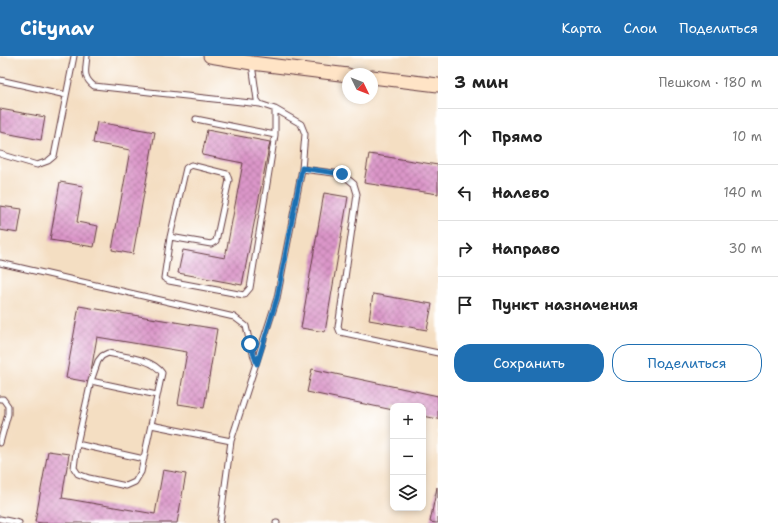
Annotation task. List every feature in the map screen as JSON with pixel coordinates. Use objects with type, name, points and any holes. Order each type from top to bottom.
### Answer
[{"type":"main road","points":[[210,56],[342,74]]},
{"type":"main road","points":[[378,78],[438,85]]},
{"type":"lane","points":[[0,154],[37,166],[48,161],[54,156],[74,56]]},
{"type":"lane","points":[[87,56],[85,75],[88,82],[94,86],[260,104],[301,124],[305,134],[302,168],[277,298],[231,441],[220,523]]},
{"type":"lane","points":[[252,63],[257,100],[260,104]]},
{"type":"lane","points":[[0,80],[66,95]]},
{"type":"lane","points":[[170,237],[211,244],[216,242],[229,180],[227,174],[192,165],[186,168],[170,237],[164,278],[169,281],[244,295],[250,288],[276,135],[274,110]]},
{"type":"lane","points":[[196,119],[276,135]]},
{"type":"lane","points":[[302,168],[342,174],[354,184],[357,194],[338,327],[340,332],[438,353]]},
{"type":"lane","points":[[0,263],[234,317],[246,326],[257,364]]},
{"type":"lane","points":[[108,353],[150,362],[158,367],[162,373],[157,395],[141,472],[135,482],[126,486],[89,478],[78,474],[74,468],[77,444],[91,381],[98,361],[102,356],[108,353]]},
{"type":"lane","points":[[91,381],[157,395]]},
{"type":"lane","points":[[0,398],[4,399],[8,406],[8,414],[0,443]]},
{"type":"lane","points":[[151,425],[231,441]]},
{"type":"lane","points":[[77,444],[144,459]]},
{"type":"lane","points":[[0,519],[19,523]]},
{"type":"building","points":[[0,109],[45,117],[41,140],[0,132]]},
{"type":"building","points":[[97,122],[155,132],[133,254],[112,250],[130,150],[93,143]]},
{"type":"building","points":[[207,130],[270,142],[242,285],[178,273],[183,250],[225,258],[243,163],[202,155]]},
{"type":"building","points":[[369,154],[438,165],[438,194],[364,183]]},
{"type":"building","points":[[60,182],[83,186],[77,222],[98,226],[94,247],[50,240]]},
{"type":"building","points":[[324,193],[348,197],[325,332],[301,328]]},
{"type":"building","points":[[0,206],[22,209],[18,233],[0,230]]},
{"type":"building","points":[[373,294],[432,304],[427,330],[369,320]]},
{"type":"building","points":[[79,306],[217,329],[204,408],[178,404],[187,352],[97,337],[89,382],[66,378]]},
{"type":"building","points":[[312,369],[438,396],[438,419],[426,417],[426,403],[390,403],[390,409],[307,392]]},
{"type":"building","points":[[48,451],[69,454],[62,498],[155,514],[163,470],[186,474],[177,523],[35,522]]},
{"type":"building","points":[[437,487],[438,523],[436,523],[430,522]]},
{"type":"route","points":[[250,344],[257,364],[277,298],[302,168],[342,174]]}]
